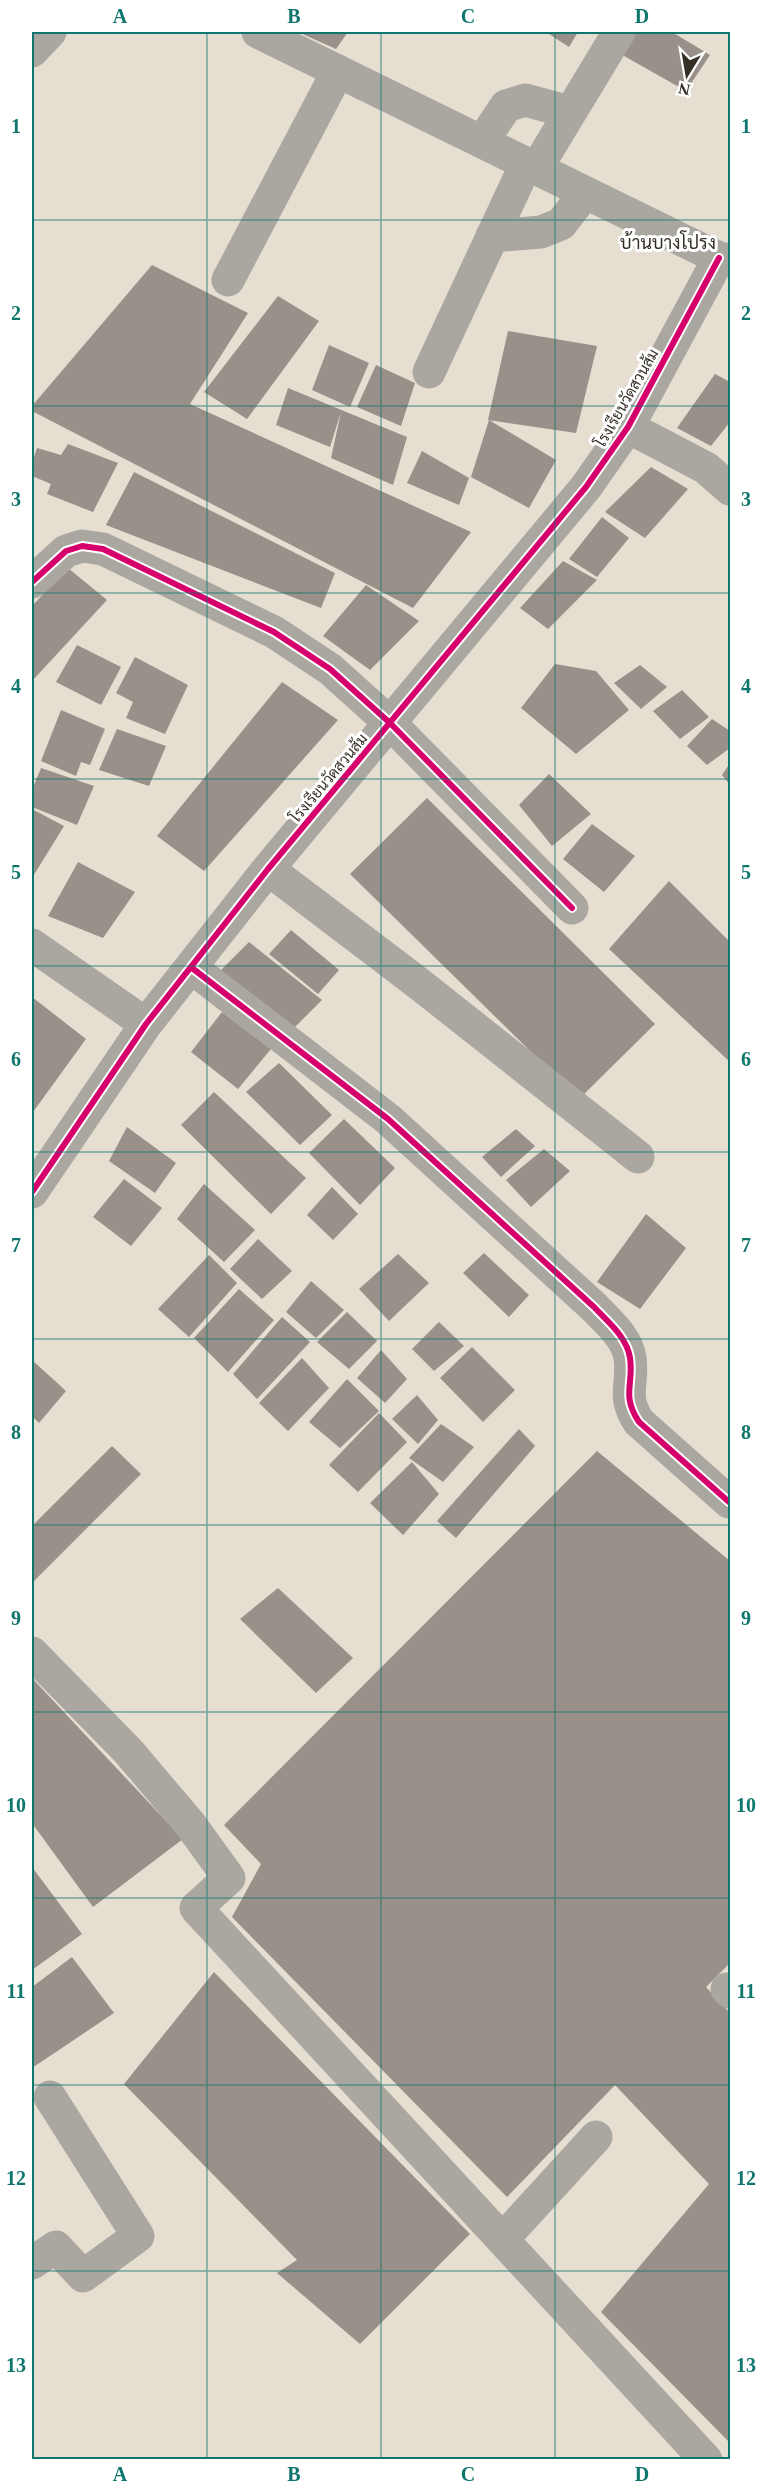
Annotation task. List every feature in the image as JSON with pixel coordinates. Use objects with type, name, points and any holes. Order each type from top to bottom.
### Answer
[{"type":"street","points":[[32,51],[50,32]]},
{"type":"street","points":[[258,32],[531,167],[725,259]]},
{"type":"street","points":[[429,372],[492,236],[531,167],[570,112],[619,32]]},
{"type":"street","points":[[228,280],[338,71]]},
{"type":"street","points":[[482,142],[506,106],[525,100],[570,112]]},
{"type":"street","points":[[492,236],[541,232],[561,224],[585,193]]},
{"type":"street","name":"โรงเรียนวัดสวนส้ม","points":[[34,1181],[146,1024],[268,869],[586,487],[628,427],[725,259]]},
{"type":"street","points":[[628,427],[706,468],[730,489]]},
{"type":"street","points":[[32,582],[66,551],[82,546],[103,549],[273,632],[330,669],[390,723],[572,908]]},
{"type":"street","points":[[268,869],[409,976],[638,1157]]},
{"type":"street","points":[[32,945],[146,1024]]},
{"type":"street","points":[[192,968],[388,1119],[594,1307],[622,1337],[630,1358],[630,1408],[639,1422],[729,1502]]},
{"type":"street","points":[[32,1653],[128,1751],[190,1824],[229,1878],[196,1908],[706,2460]]},
{"type":"street","points":[[32,2263],[56,2247],[83,2276],[138,2236],[50,2097]]},
{"type":"street","points":[[503,2239],[597,2137]]},
{"type":"building","points":[[298,32],[348,32],[336,49]]},
{"type":"building","points":[[546,32],[578,32],[569,47]]},
{"type":"building","points":[[629,32],[672,32],[710,55],[686,91],[617,52]]},
{"type":"building","points":[[152,265],[248,313],[190,404],[471,532],[413,608],[32,411],[32,406]]},
{"type":"building","points":[[278,296],[319,321],[247,419],[204,392]]},
{"type":"building","points":[[508,331],[597,346],[576,433],[488,420]]},
{"type":"building","points":[[329,345],[369,363],[350,407],[312,390]]},
{"type":"building","points":[[376,365],[415,383],[401,426],[357,407]]},
{"type":"building","points":[[715,374],[730,382],[730,422],[711,446],[677,428]]},
{"type":"building","points":[[288,388],[407,437],[393,485],[331,458],[341,412],[330,447],[276,425]]},
{"type":"building","points":[[489,420],[556,460],[529,508],[471,477]]},
{"type":"building","points":[[68,444],[118,463],[93,512],[47,494],[51,484],[32,476],[32,463],[37,448],[61,455]]},
{"type":"building","points":[[422,451],[469,478],[459,505],[407,483]]},
{"type":"building","points":[[651,467],[688,489],[645,538],[605,512]]},
{"type":"building","points":[[134,472],[335,573],[321,608],[106,525]]},
{"type":"building","points":[[602,517],[629,538],[597,577],[569,559]]},
{"type":"building","points":[[563,561],[597,580],[548,629],[520,608]]},
{"type":"building","points":[[68,568],[107,600],[32,681],[32,606]]},
{"type":"building","points":[[366,585],[419,621],[370,670],[323,636]]},
{"type":"building","points":[[77,645],[121,667],[101,705],[56,682]]},
{"type":"building","points":[[135,657],[188,685],[165,734],[126,718],[133,702],[116,693]]},
{"type":"building","points":[[555,664],[596,671],[629,710],[576,754],[521,708]]},
{"type":"building","points":[[640,665],[667,687],[641,709],[614,683]]},
{"type":"building","points":[[282,682],[338,720],[204,871],[157,836]]},
{"type":"building","points":[[682,690],[709,717],[680,739],[653,711]]},
{"type":"building","points":[[61,710],[105,729],[90,765],[81,762],[76,776],[41,761]]},
{"type":"building","points":[[712,719],[730,731],[730,748],[707,765],[687,746]]},
{"type":"building","points":[[117,729],[166,746],[149,786],[99,770]]},
{"type":"building","points":[[730,763],[730,785],[722,775]]},
{"type":"building","points":[[41,768],[94,786],[77,825],[32,807],[32,790]]},
{"type":"building","points":[[549,774],[591,814],[552,846],[519,805]]},
{"type":"building","points":[[427,798],[655,1024],[579,1099],[350,874]]},
{"type":"building","points":[[32,809],[64,826],[32,878]]},
{"type":"building","points":[[592,824],[635,856],[604,892],[563,859]]},
{"type":"building","points":[[78,862],[135,892],[103,938],[48,916]]},
{"type":"building","points":[[669,881],[730,942],[730,1062],[609,949]]},
{"type":"building","points":[[291,930],[339,970],[318,994],[269,954]]},
{"type":"building","points":[[249,942],[322,1000],[288,1034],[218,973]]},
{"type":"building","points":[[32,997],[86,1039],[33,1112],[32,1110]]},
{"type":"building","points":[[222,1012],[271,1049],[238,1089],[191,1052]]},
{"type":"building","points":[[279,1063],[332,1115],[300,1145],[246,1092]]},
{"type":"building","points":[[214,1092],[306,1178],[271,1214],[181,1125]]},
{"type":"building","points":[[344,1119],[395,1168],[360,1205],[309,1153]]},
{"type":"building","points":[[127,1127],[176,1163],[155,1193],[109,1161]]},
{"type":"building","points":[[516,1129],[535,1146],[501,1177],[482,1157]]},
{"type":"building","points":[[544,1149],[570,1171],[531,1207],[506,1180]]},
{"type":"building","points":[[124,1179],[162,1208],[131,1246],[93,1217]]},
{"type":"building","points":[[204,1184],[255,1230],[224,1262],[177,1219]]},
{"type":"building","points":[[332,1187],[358,1214],[333,1240],[307,1215]]},
{"type":"building","points":[[646,1214],[686,1248],[640,1309],[597,1282]]},
{"type":"building","points":[[258,1239],[292,1271],[262,1299],[230,1269]]},
{"type":"building","points":[[484,1253],[529,1295],[509,1317],[463,1273]]},
{"type":"building","points":[[398,1254],[429,1283],[389,1321],[359,1289]]},
{"type":"building","points":[[209,1255],[237,1283],[189,1337],[158,1309]]},
{"type":"building","points":[[311,1281],[344,1310],[316,1338],[286,1312]]},
{"type":"building","points":[[239,1289],[274,1320],[228,1372],[194,1338]]},
{"type":"building","points":[[347,1312],[377,1341],[349,1369],[317,1342]]},
{"type":"building","points":[[282,1317],[310,1342],[257,1399],[233,1374]]},
{"type":"building","points":[[439,1322],[464,1346],[434,1371],[412,1349]]},
{"type":"building","points":[[472,1347],[515,1390],[483,1422],[440,1378]]},
{"type":"building","points":[[381,1350],[407,1379],[385,1403],[357,1378]]},
{"type":"building","points":[[302,1358],[329,1388],[288,1431],[259,1403]]},
{"type":"building","points":[[32,1360],[66,1391],[39,1423],[32,1416]]},
{"type":"building","points":[[347,1379],[379,1411],[340,1448],[309,1422]]},
{"type":"building","points":[[417,1395],[438,1420],[418,1444],[392,1419]]},
{"type":"building","points":[[379,1413],[407,1442],[358,1492],[329,1465]]},
{"type":"building","points":[[441,1424],[474,1447],[443,1482],[409,1458]]},
{"type":"building","points":[[519,1429],[535,1446],[456,1538],[437,1521]]},
{"type":"building","points":[[112,1446],[141,1474],[32,1583],[32,1526]]},
{"type":"building","points":[[597,1451],[730,1561],[730,1968],[728,1965],[706,1987],[730,2013],[730,2443],[601,2312],[709,2184],[615,2085],[507,2197],[232,1917],[261,1864],[224,1825]]},
{"type":"building","points":[[412,1462],[439,1494],[403,1535],[370,1503]]},
{"type":"building","points":[[278,1588],[353,1658],[316,1693],[240,1619]]},
{"type":"building","points":[[32,1678],[183,1839],[93,1907],[32,1823]]},
{"type":"building","points":[[32,1867],[82,1934],[32,1970]]},
{"type":"building","points":[[72,1957],[114,2013],[32,2068],[32,1987]]},
{"type":"building","points":[[214,1972],[470,2234],[360,2344],[277,2273],[297,2260],[124,2084]]},
{"type":"cycle path","points":[[32,1192],[146,1024],[268,869],[586,487],[628,427],[719,258]]},
{"type":"cycle path","points":[[32,582],[66,551],[82,546],[103,549],[274,632],[330,669],[390,723],[572,908]]},
{"type":"cycle path","points":[[192,968],[388,1119],[594,1307],[616,1330],[628,1350],[631,1367],[629,1397],[639,1422],[729,1502]]},
{"type":"district","name":"บ้านบางโปรง","points":[[668,243]]}]
